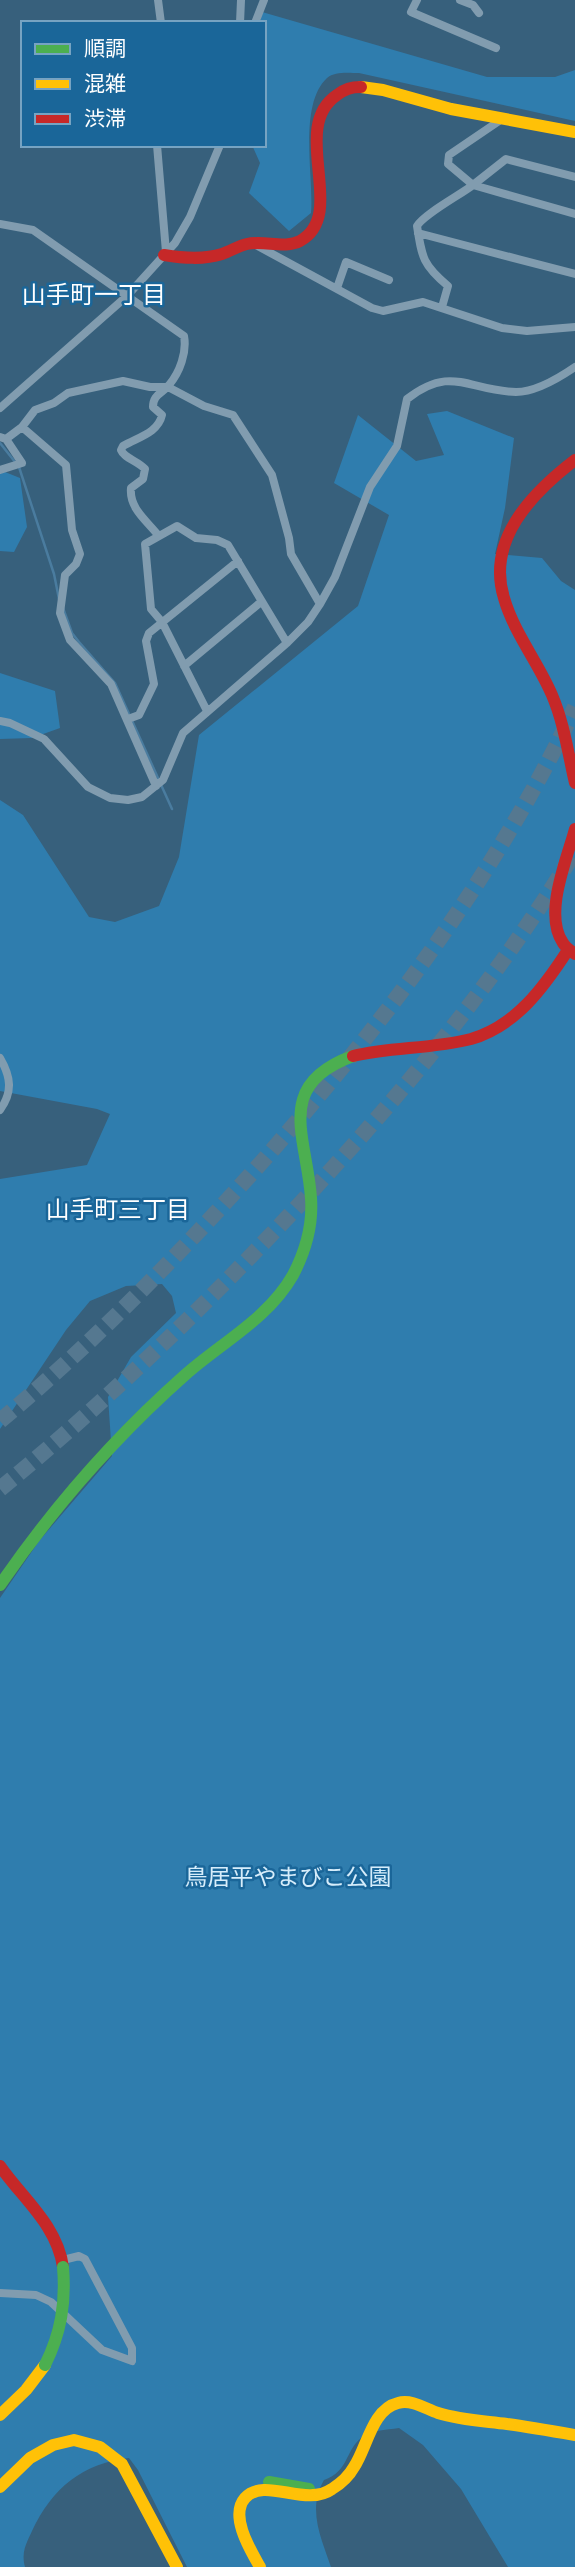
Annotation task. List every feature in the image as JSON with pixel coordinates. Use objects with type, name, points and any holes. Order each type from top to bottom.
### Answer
[{"type":"street","points":[[158,0],[162,21]]},
{"type":"street","points":[[240,21],[241,0]]},
{"type":"street","points":[[256,21],[264,0]]},
{"type":"street","points":[[417,0],[411,12],[496,48]]},
{"type":"street","points":[[460,0],[473,5],[479,13]]},
{"type":"street","points":[[165,253],[181,258],[211,256],[251,243],[296,242],[307,236],[314,227],[319,210],[317,120],[326,103],[342,90],[368,87],[435,105],[575,132]]},
{"type":"street","points":[[502,119],[449,155],[448,164],[473,185],[575,214]]},
{"type":"street","points":[[157,147],[165,253]]},
{"type":"street","points":[[0,408],[127,296],[175,243],[190,217],[219,147]]},
{"type":"street","points":[[442,307],[448,286],[425,264],[417,226],[421,218],[450,202],[506,159],[575,177]]},
{"type":"street","points":[[0,224],[33,230],[184,336],[182,361],[168,387],[159,393],[153,402],[153,407],[162,415],[158,426],[123,446],[121,450],[125,456],[137,460],[145,469],[143,478],[131,488],[130,495],[136,510],[158,535]]},
{"type":"street","points":[[418,233],[575,274]]},
{"type":"street","points":[[251,243],[372,308],[383,311],[412,302],[423,302],[502,328],[527,331],[575,327]]},
{"type":"street","points":[[337,288],[346,262],[389,280]]},
{"type":"street","points":[[0,721],[44,739],[88,787],[102,795],[128,800],[142,797],[163,780],[183,733],[309,622],[335,577],[370,487],[397,446],[407,399],[433,382],[451,381],[517,392],[541,386],[575,367]]},
{"type":"street","points":[[0,470],[22,463],[3,438],[23,427],[36,410],[79,389],[122,381],[150,387],[168,387],[204,406],[233,415],[241,424],[272,475],[291,554],[320,604]]},
{"type":"street","points":[[23,427],[66,465],[72,530],[80,554],[76,564],[65,575],[60,613],[70,640],[111,684],[156,786]]},
{"type":"street","points":[[575,460],[554,477],[521,512],[506,544],[500,571],[503,598],[552,694],[561,720],[575,783]]},
{"type":"street","points":[[207,711],[162,622],[151,609],[145,544],[177,526],[196,538],[217,540],[228,545],[287,643]]},
{"type":"street","points":[[128,719],[139,715],[154,684],[155,676],[146,641],[149,633],[238,561]]},
{"type":"street","points":[[184,666],[261,602]]},
{"type":"street","points":[[0,1586],[48,1519],[145,1412],[200,1362],[265,1311],[288,1284],[303,1251],[311,1211],[311,1189],[299,1138],[299,1116],[304,1095],[321,1072],[342,1060],[367,1053],[452,1043],[487,1033],[510,1020],[529,1003],[572,952],[557,935],[554,914],[575,829]]},
{"type":"street","points":[[0,1058],[7,1071],[10,1086],[7,1100],[0,1110]]},
{"type":"street","points":[[0,2166],[44,2221],[55,2240],[63,2263],[66,2298],[58,2339],[45,2365],[26,2390],[0,2416]]},
{"type":"street","points":[[0,2293],[44,2297],[102,2350],[132,2361],[132,2348],[85,2259],[79,2256],[63,2263]]},
{"type":"street","points":[[260,2567],[247,2541],[242,2522],[242,2504],[246,2497],[265,2489],[309,2497],[331,2490],[358,2462],[381,2414],[400,2402],[463,2420],[575,2435]]},
{"type":"street","points":[[0,2487],[30,2459],[53,2445],[74,2440],[100,2447],[122,2464],[177,2567]]},
{"type":"street","points":[[254,2567],[234,2524],[234,2505],[239,2493],[251,2484],[264,2481],[304,2489],[337,2483]]},
{"type":"green space","points":[[262,12],[487,77],[555,77],[575,70],[575,121],[359,73],[334,74],[327,78],[318,90],[310,123],[311,213],[289,231],[249,193],[260,163],[253,147],[266,147],[266,21],[260,21]]},
{"type":"green space","name":"鳥居平やまびこ公園","points":[[447,411],[514,438],[505,508],[495,554],[542,558],[561,581],[575,590],[575,2567],[508,2567],[461,2489],[423,2445],[399,2428],[365,2435],[356,2443],[338,2471],[324,2480],[319,2491],[316,2513],[331,2567],[187,2567],[138,2470],[129,2458],[97,2465],[59,2490],[32,2531],[25,2548],[25,2567],[0,2567],[0,1598],[39,1541],[112,1456],[108,1397],[131,1357],[176,1313],[172,1296],[162,1284],[126,1286],[90,1301],[66,1330],[0,1429],[0,1179],[87,1165],[110,1114],[97,1109],[0,1091],[0,800],[23,815],[89,917],[115,922],[159,906],[179,857],[199,735],[358,606],[389,515],[334,483],[358,415],[416,461],[444,455],[427,414]]},
{"type":"green space","points":[[0,470],[20,478],[27,527],[14,552],[0,551]]},
{"type":"green space","points":[[0,673],[55,691],[60,728],[32,738],[0,739]]},
{"type":"waterway","points":[[0,443],[19,467],[54,574],[59,599]]},
{"type":"waterway","points":[[63,608],[72,633],[115,683],[172,809]]},
{"type":"tunnel","points":[[0,1421],[68,1361],[167,1265],[260,1164],[350,1058],[434,947],[473,889],[510,830],[575,707]]},
{"type":"tunnel","points":[[0,1489],[172,1336],[331,1170],[430,1056],[461,1016],[520,935],[575,851]]},
{"type":"traffic: fast","points":[[0,1585],[63,1501],[134,1423],[185,1375],[258,1317],[283,1291],[301,1257],[311,1218],[311,1198],[301,1134],[300,1115],[304,1098],[312,1082],[328,1068],[353,1056]]},
{"type":"traffic: fast","points":[[45,2365],[61,2318],[63,2267]]},
{"type":"traffic: fast","points":[[269,2482],[309,2489]]},
{"type":"traffic: slow","points":[[361,87],[383,90],[451,109],[575,132]]},
{"type":"traffic: slow","points":[[0,2415],[26,2390],[45,2365]]},
{"type":"traffic: slow","points":[[260,2567],[240,2524],[239,2514],[245,2498],[253,2492],[263,2490],[310,2495],[332,2489],[352,2470],[382,2413],[398,2403],[408,2402],[455,2417],[575,2435]]},
{"type":"traffic: slow","points":[[0,2487],[30,2458],[53,2445],[74,2440],[100,2447],[122,2464],[177,2567]]},
{"type":"traffic: jam","points":[[164,255],[208,257],[247,244],[288,244],[300,241],[314,228],[320,211],[317,128],[323,110],[343,91],[361,87]]},
{"type":"traffic: jam","points":[[575,460],[543,487],[517,520],[501,557],[500,577],[508,611],[556,706],[575,783]]},
{"type":"traffic: jam","points":[[575,829],[558,886],[555,917],[557,931],[563,943],[575,954]]},
{"type":"traffic: jam","points":[[353,1056],[456,1042],[487,1033],[502,1025],[527,1004],[568,950]]},
{"type":"traffic: jam","points":[[0,2166],[46,2225],[60,2252],[63,2267]]},
{"type":"district","name":"山手町一丁目","points":[[94,294]]},
{"type":"district","name":"山手町三丁目","points":[[118,1209]]}]
